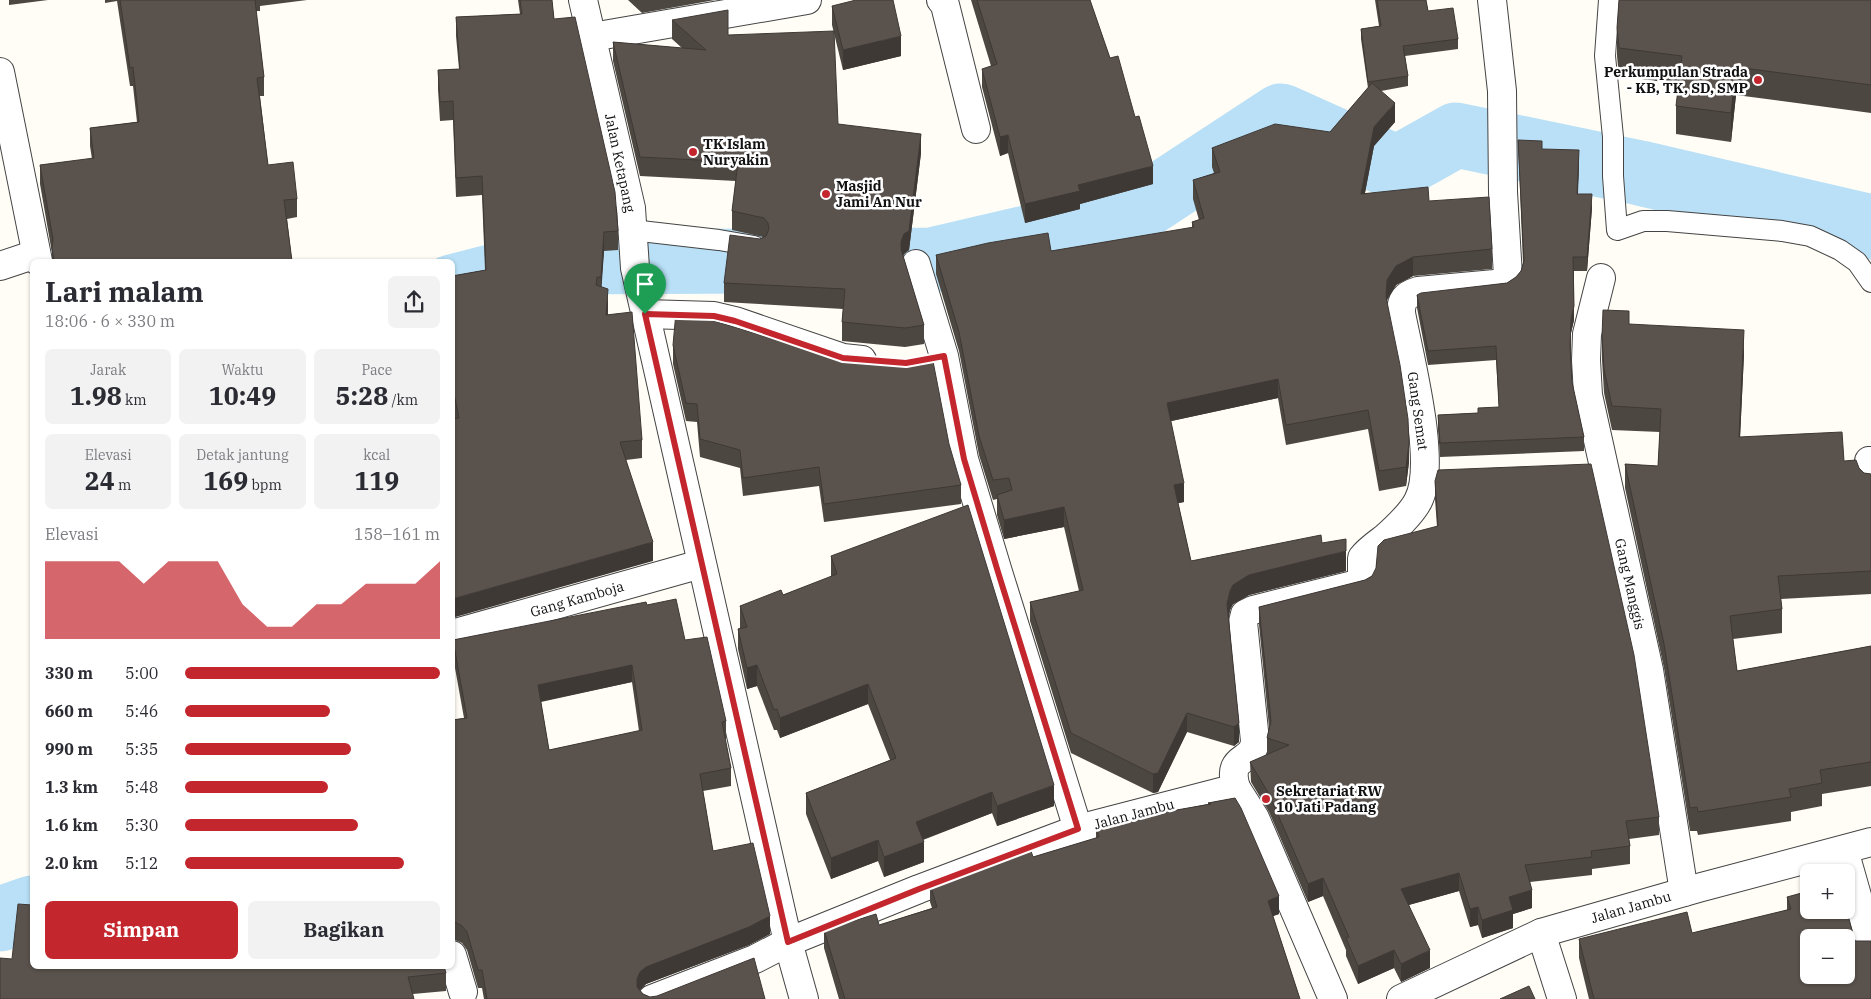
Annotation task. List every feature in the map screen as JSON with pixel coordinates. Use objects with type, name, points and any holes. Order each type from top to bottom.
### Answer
[{"type":"street","name":"Jalan Ketapang","points":[[583,0],[628,191],[635,268],[645,314],[788,942],[804,999]]},
{"type":"street","points":[[592,37],[807,0]]},
{"type":"street","points":[[941,0],[945,5],[976,129]]},
{"type":"street","name":"Gang Semat","points":[[1236,788],[1233,770],[1252,750],[1255,741],[1243,622],[1245,614],[1253,610],[1361,583],[1362,558],[1393,531],[1418,502],[1424,486],[1435,473],[1423,427],[1401,313],[1402,301],[1408,294],[1418,291],[1495,284],[1506,280],[1509,271],[1503,192],[1502,91],[1492,0]]},
{"type":"street","points":[[0,72],[37,258]]},
{"type":"street","points":[[0,266],[30,260]]},
{"type":"street","points":[[916,264],[944,356],[964,459],[1078,829]]},
{"type":"street","name":"Gang Manggis","points":[[1601,278],[1587,334],[1586,360],[1591,467],[1649,670],[1684,892]]},
{"type":"street","points":[[645,314],[714,316],[735,321],[843,358],[888,362]]},
{"type":"street","points":[[915,362],[944,356]]},
{"type":"street","name":"Gang Kamboja","points":[[455,633],[702,564]]},
{"type":"street","points":[[1236,788],[1255,818],[1333,999]]},
{"type":"street","name":"Jalan Jambu","points":[[652,999],[755,959],[788,942],[919,889],[1078,829],[1236,788]]},
{"type":"street","name":"Jalan Jambu","points":[[1401,999],[1541,933],[1684,892],[1871,842]]},
{"type":"street","points":[[1844,850],[1871,945]]},
{"type":"street","points":[[1541,933],[1562,999]]},
{"type":"street","points":[[453,969],[456,997]]},
{"type":"lane","points":[[1609,0],[1605,56],[1613,137],[1613,176],[1617,230],[1643,221],[1667,221],[1782,231],[1810,236],[1840,250],[1857,262],[1871,282]]},
{"type":"lane","points":[[632,231],[719,240],[757,247]]},
{"type":"building","points":[[120,0],[255,0],[264,77],[257,78],[268,165],[293,162],[297,199],[284,200],[292,259],[54,259],[53,239],[40,165],[94,158],[90,128],[139,122],[133,67],[130,68]]},
{"type":"building","points":[[520,0],[552,0],[554,19],[575,17],[615,192],[618,231],[604,232],[601,277],[597,277],[596,285],[608,289],[606,315],[632,312],[642,440],[620,442],[653,542],[455,598],[455,419],[459,418],[455,399],[455,275],[486,270],[482,176],[456,178],[453,101],[440,102],[438,70],[460,69],[456,17],[522,14]]},
{"type":"building","points":[[856,0],[893,0],[901,36],[843,50],[832,6]]},
{"type":"building","points":[[977,0],[1090,0],[1110,58],[1118,56],[1135,117],[1139,116],[1153,166],[1078,185],[1080,191],[1025,204],[1008,135],[1000,137],[982,69],[997,64]]},
{"type":"building","points":[[1377,0],[1426,0],[1428,11],[1453,8],[1458,39],[1403,46],[1408,76],[1368,82],[1361,29],[1381,26]]},
{"type":"building","name":"Perkumpulan Strada - KB, TK, SD, SMP","points":[[1619,0],[1871,0],[1871,85],[1736,67],[1731,113],[1676,106],[1682,56],[1619,48],[1617,28]]},
{"type":"building","points":[[728,10],[728,35],[834,31],[838,124],[921,134],[909,231],[904,234],[901,249],[924,325],[905,328],[842,322],[845,289],[724,283],[730,235],[760,239],[766,236],[769,229],[768,223],[764,218],[732,211],[738,162],[640,157],[613,42],[706,50],[672,20]]},
{"type":"building","points":[[1372,83],[1395,103],[1374,127],[1361,194],[1428,187],[1429,201],[1489,197],[1492,249],[1413,257],[1396,266],[1387,280],[1386,297],[1400,365],[1408,419],[1409,443],[1406,467],[1379,471],[1368,410],[1286,425],[1278,379],[1167,403],[1184,483],[1174,485],[1191,561],[1321,535],[1322,543],[1346,539],[1346,551],[1249,575],[1233,585],[1227,604],[1239,723],[1234,727],[1187,713],[1158,773],[1153,774],[1071,733],[1030,602],[1083,590],[1064,507],[1004,520],[997,495],[1012,490],[1009,478],[993,480],[979,436],[959,332],[936,255],[988,243],[1048,233],[1051,251],[1194,227],[1192,222],[1204,218],[1193,180],[1220,172],[1212,148],[1275,124],[1330,132]]},
{"type":"building","points":[[1518,140],[1542,141],[1542,149],[1579,150],[1577,194],[1592,194],[1587,257],[1573,257],[1574,306],[1571,319],[1570,346],[1572,382],[1584,437],[1440,443],[1438,415],[1478,413],[1478,408],[1499,407],[1496,346],[1428,351],[1417,295],[1507,283],[1521,271],[1524,261]]},
{"type":"building","points":[[1603,310],[1629,311],[1629,324],[1744,330],[1739,437],[1842,432],[1844,461],[1856,460],[1859,468],[1864,473],[1871,474],[1871,571],[1778,576],[1782,609],[1730,616],[1737,671],[1871,646],[1871,762],[1820,770],[1822,783],[1789,789],[1791,797],[1698,812],[1697,807],[1690,808],[1664,644],[1625,464],[1658,466],[1661,409],[1612,406],[1604,369]]},
{"type":"building","points":[[676,312],[684,312],[803,348],[842,355],[905,360],[932,356],[949,444],[961,485],[824,504],[819,467],[743,478],[740,450],[700,439],[697,404],[686,403],[673,345]]},
{"type":"building","points":[[1591,464],[1634,655],[1659,817],[1626,821],[1630,846],[1591,851],[1592,857],[1525,865],[1532,890],[1509,897],[1513,910],[1482,920],[1478,907],[1470,909],[1459,873],[1401,889],[1430,950],[1401,964],[1394,950],[1358,966],[1346,938],[1349,937],[1323,878],[1308,884],[1269,794],[1250,762],[1289,745],[1267,738],[1271,721],[1259,607],[1365,580],[1372,576],[1376,568],[1378,546],[1384,540],[1438,526],[1435,481],[1438,470]]},
{"type":"building","points":[[968,505],[1054,785],[997,806],[992,792],[916,822],[924,842],[884,857],[878,840],[831,858],[806,793],[896,758],[868,684],[780,718],[777,709],[774,710],[757,665],[747,668],[738,629],[747,627],[740,606],[781,590],[783,595],[837,574],[831,556]]},
{"type":"building","points":[[676,599],[685,640],[707,637],[726,721],[722,722],[731,768],[700,774],[713,851],[753,843],[770,916],[749,927],[646,967],[640,972],[637,979],[637,987],[643,994],[650,997],[657,996],[754,958],[765,999],[487,999],[482,970],[478,970],[467,932],[455,922],[455,720],[467,718],[455,651],[455,640],[646,602],[647,605]],"holes":[[[632,665],[642,730],[549,750],[538,685]]]},
{"type":"building","points":[[1235,798],[1279,896],[1268,901],[1300,999],[845,999],[824,930],[876,914],[879,925],[937,907],[930,884],[1031,851],[1033,857],[1099,837],[1096,826]]},
{"type":"building","points":[[1800,893],[1800,919],[1849,919],[1852,929],[1800,929],[1800,984],[1855,984],[1855,941],[1871,941],[1871,999],[1594,999],[1579,939],[1687,912],[1692,933],[1791,909],[1787,897]]},
{"type":"building","points":[[18,904],[30,905],[30,969],[445,969],[446,973],[408,977],[414,999],[0,999],[0,958],[12,959]]},
{"type":"building","points":[[1529,986],[1535,999],[1500,999]]},
{"type":"waterway","points":[[455,286],[549,262],[932,260],[1133,213],[1281,116],[1397,168],[1456,135],[1640,173],[1871,227]]},
{"type":"waterway","points":[[0,919],[30,909]]},
{"type":"place","name":"Perkumpulan Strada - KB, TK, SD, SMP","points":[[1758,80]]},
{"type":"place","name":"TK Islam Nuryakin","points":[[693,152]]},
{"type":"place","name":"Masjid Jami An Nur","points":[[826,194]]},
{"type":"place","name":"Sekretariat RW 10 Jati Padang","points":[[1266,799]]},
{"type":"route","points":[[645,314],[714,316],[735,321],[843,358],[906,363],[944,356],[964,459],[1078,829],[919,889],[788,942],[645,314]]}]
